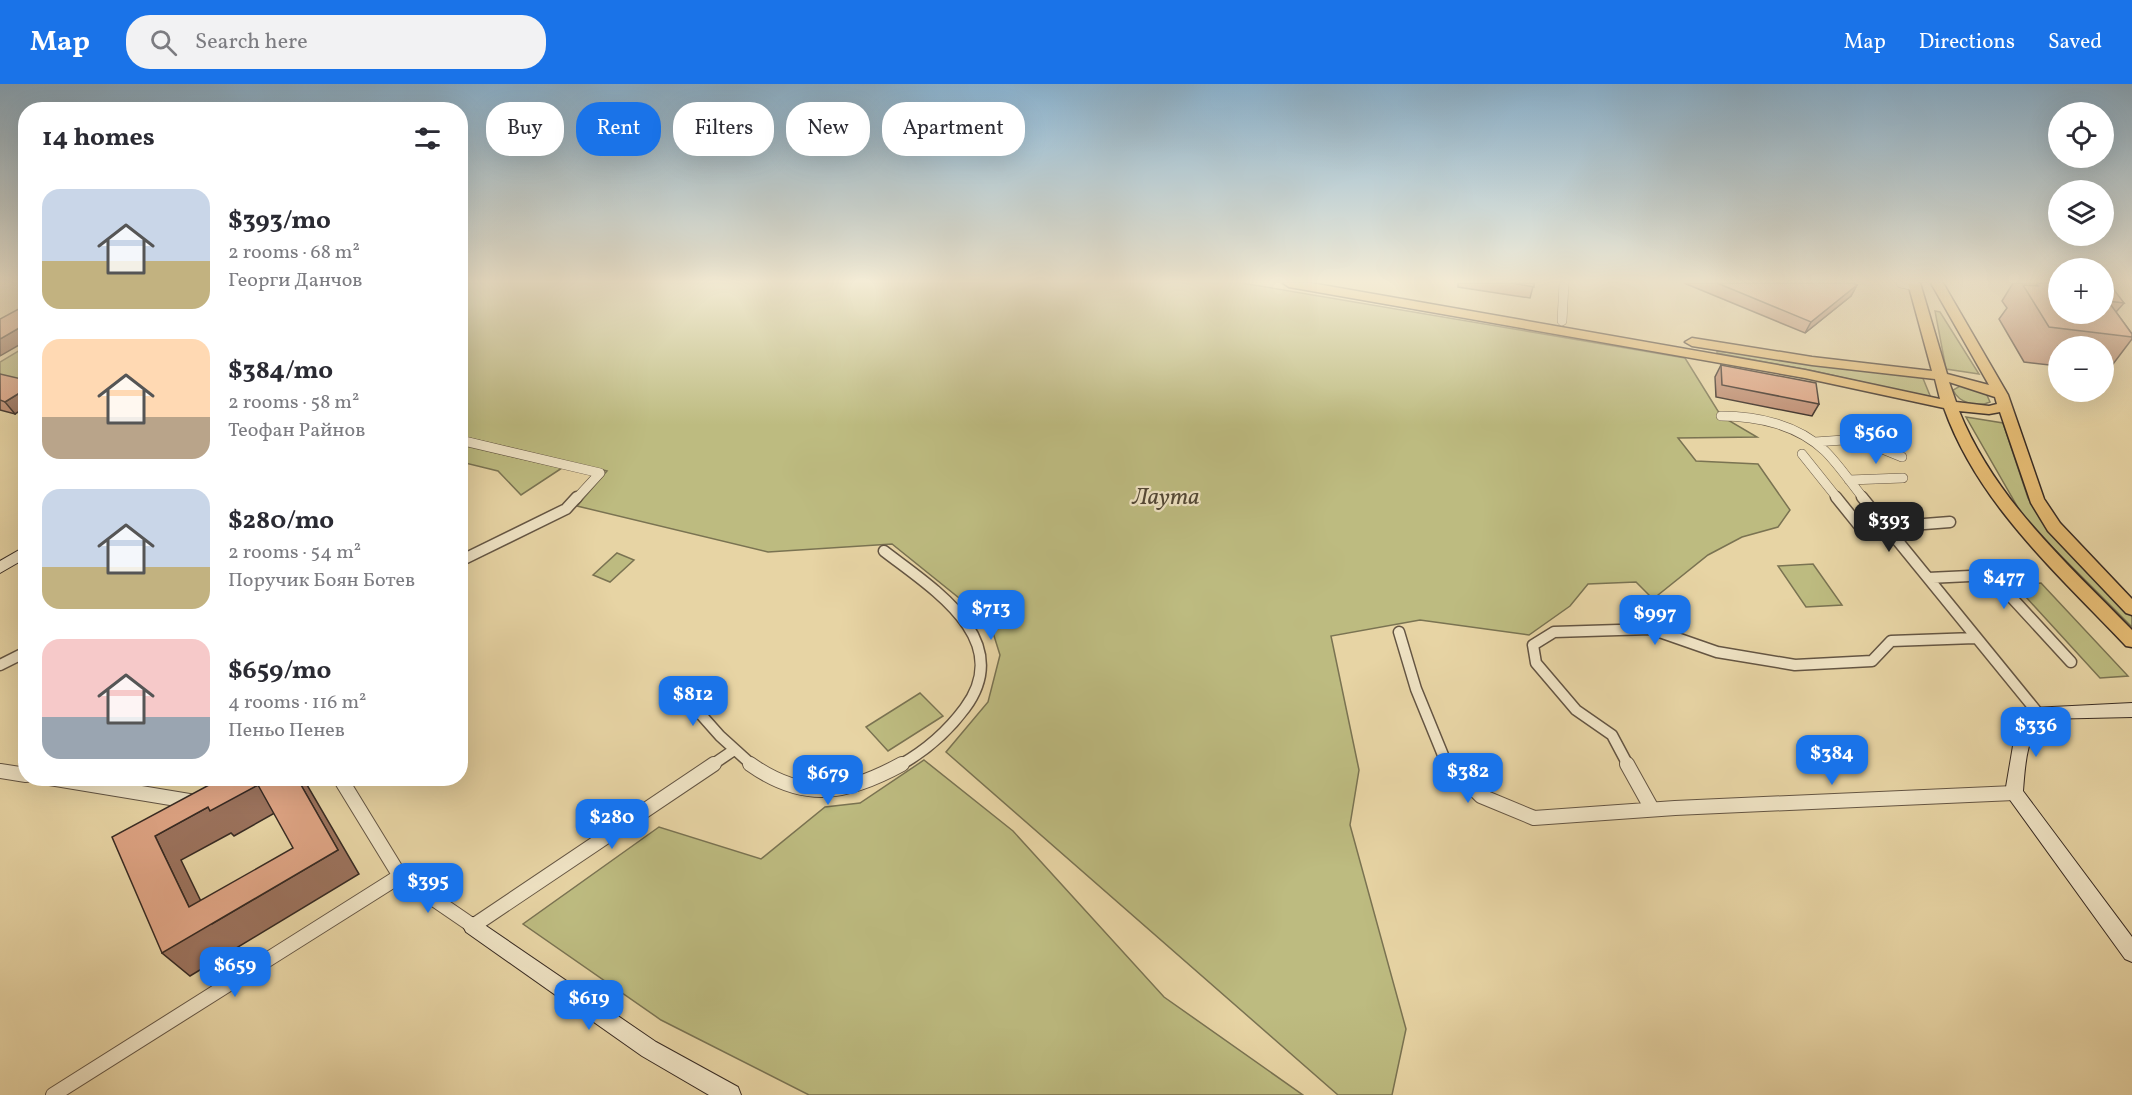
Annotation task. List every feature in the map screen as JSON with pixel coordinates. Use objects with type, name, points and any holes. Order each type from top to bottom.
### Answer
[{"type":"main road","points":[[1556,330],[1770,368],[1980,410],[2003,400]]},
{"type":"main road","points":[[1619,330],[1804,360],[1938,376],[1971,382],[2003,400]]},
{"type":"main road","points":[[1927,330],[1938,376],[1970,449],[2015,519],[2064,574],[2132,641]]},
{"type":"main road","points":[[1964,330],[2003,400],[2036,500],[2054,527],[2132,609]]},
{"type":"street","points":[[1721,416],[1745,415],[1766,419],[1788,427],[1815,442],[1825,451],[2038,713]]},
{"type":"street","points":[[1815,442],[1858,439],[1902,457]]},
{"type":"street","points":[[468,442],[600,473],[566,509],[468,557]]},
{"type":"street","points":[[1802,454],[1861,528]]},
{"type":"street","points":[[1850,480],[1903,478]]},
{"type":"street","points":[[1886,526],[1950,522]]},
{"type":"street","points":[[673,683],[734,750],[753,767],[776,780],[802,788],[831,791],[850,788],[889,771],[945,730],[968,709],[977,691],[983,669],[969,626],[957,611],[884,551]]},
{"type":"street","points":[[0,568],[18,556]]},
{"type":"street","points":[[1928,578],[1991,575],[2071,662]]},
{"type":"street","points":[[1652,809],[1612,735],[1576,710],[1536,663],[1533,645],[1554,632],[1651,629],[1718,652],[1795,665],[1872,661],[1891,641],[1975,638]]},
{"type":"street","points":[[1399,632],[1416,689],[1445,760],[1481,796],[1534,818],[1652,809],[2014,793]]},
{"type":"street","points":[[0,665],[18,656]]},
{"type":"street","points":[[2132,710],[2038,713],[2027,725],[2020,744],[2014,793],[2132,953]]},
{"type":"street","points":[[473,926],[734,750]]},
{"type":"street","points":[[0,771],[18,774]]},
{"type":"street","points":[[98,786],[206,804]]},
{"type":"street","points":[[345,786],[400,876],[650,1049],[730,1095]]},
{"type":"street","points":[[52,1095],[400,876]]},
{"type":"green space","name":"Лаута","points":[[468,330],[1521,330],[1685,358],[1721,416],[1757,437],[1678,438],[1696,461],[1758,464],[1790,510],[1778,527],[1742,537],[1708,555],[1653,599],[1636,582],[1588,584],[1570,606],[1529,635],[1420,620],[1331,636],[1359,770],[1350,825],[1406,1029],[1392,1095],[1338,1095],[946,752],[988,702],[1000,655],[990,623],[892,544],[768,552],[577,506],[607,471],[468,438]]},
{"type":"green space","points":[[1939,330],[1951,330],[1979,374],[1946,369]]},
{"type":"green space","points":[[18,351],[18,382],[0,378],[0,362]]},
{"type":"green space","points":[[1717,351],[1922,376],[1931,398],[1814,371],[1717,353]]},
{"type":"green space","points":[[1962,385],[1986,393],[1990,402],[1974,404],[1959,398],[1953,390]]},
{"type":"green space","points":[[1966,417],[2003,423],[2028,498],[2042,521],[2132,616],[2132,627],[2033,528],[2021,513]]},
{"type":"green space","points":[[468,447],[562,468],[521,495],[498,471],[468,464]]},
{"type":"green space","points":[[617,553],[634,560],[610,582],[593,575]]},
{"type":"green space","points":[[1813,564],[1842,605],[1806,607],[1778,566]]},
{"type":"green space","points":[[2041,583],[2128,676],[2100,678],[2015,585]]},
{"type":"green space","points":[[920,693],[943,716],[888,751],[866,727]]},
{"type":"green space","points":[[924,760],[1013,831],[1164,997],[1303,1095],[809,1095],[661,1020],[523,924],[659,827],[761,859],[825,807],[860,803]]},
{"type":"building","points":[[0,330],[15,330],[0,339]]},
{"type":"building","points":[[2075,330],[2129,330],[2132,337]]},
{"type":"building","points":[[1721,365],[1816,383],[1819,404],[1722,385]]},
{"type":"building","points":[[0,374],[18,378],[18,394],[5,402],[0,400]]},
{"type":"building","points":[[207,786],[256,786],[210,811],[208,807],[155,836],[189,907],[293,848],[259,786],[302,786],[338,850],[162,953],[112,837]]}]
